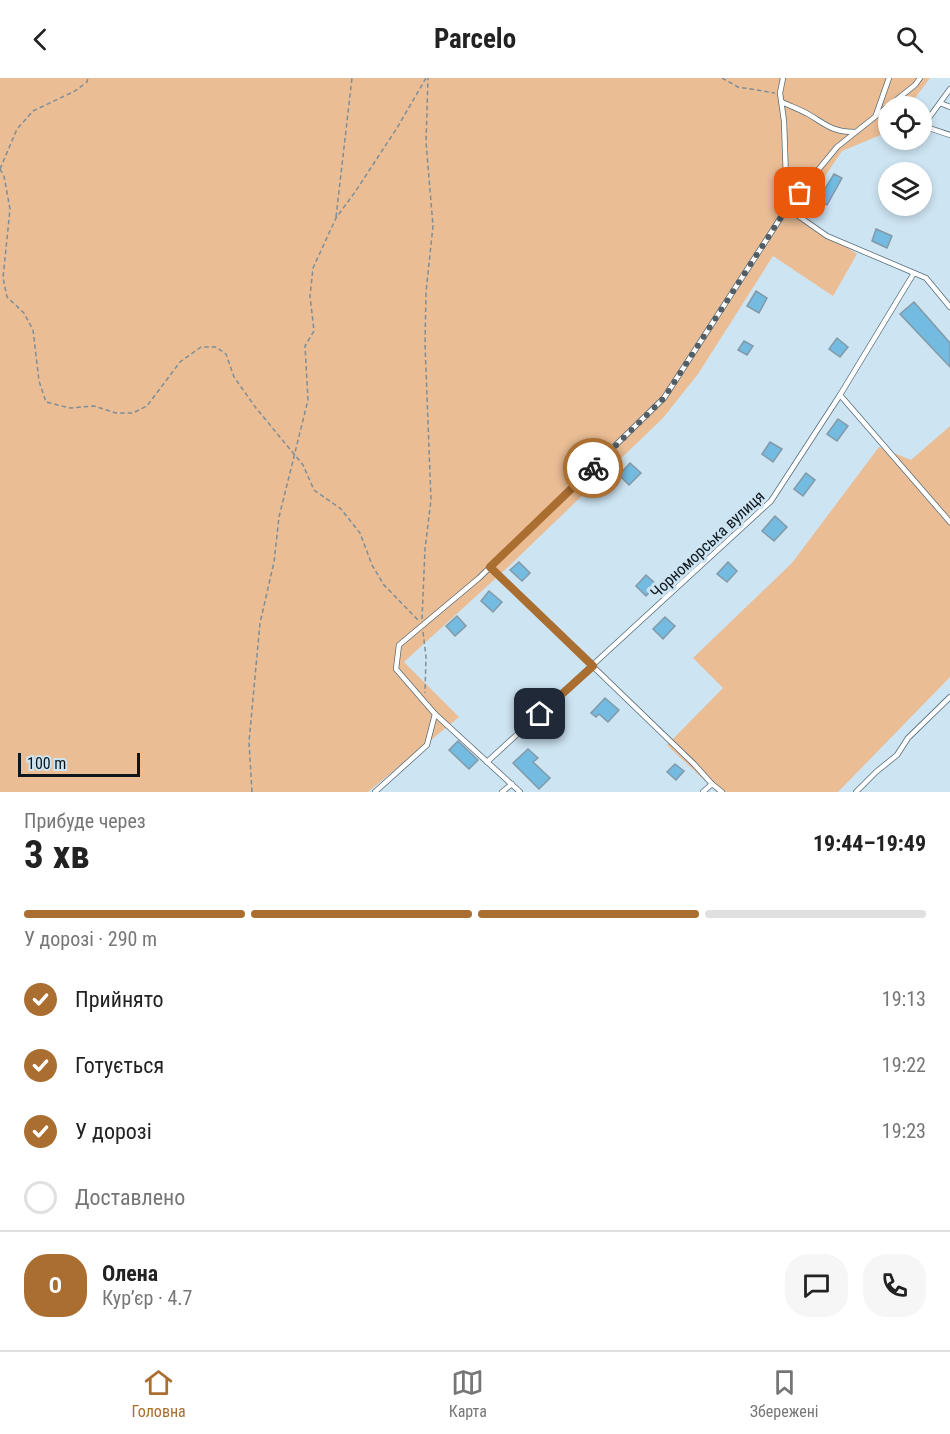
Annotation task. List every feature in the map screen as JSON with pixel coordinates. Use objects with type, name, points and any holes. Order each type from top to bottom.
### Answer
[{"type":"lane","points":[[783,78],[780,93],[784,121],[787,208]]},
{"type":"lane","points":[[875,117],[889,78]]},
{"type":"lane","points":[[520,792],[435,714],[396,669],[399,645],[490,567],[664,398],[787,208],[837,147],[915,85],[920,78]]},
{"type":"lane","points":[[932,113],[950,89]]},
{"type":"lane","points":[[782,102],[808,114],[829,129],[857,132]]},
{"type":"lane","points":[[940,103],[950,107]]},
{"type":"lane","points":[[932,129],[950,135]]},
{"type":"lane","points":[[787,208],[827,236],[926,278],[950,307]]},
{"type":"lane","name":"Чорноморська вулиця","points":[[488,762],[771,501],[840,395],[914,273]]},
{"type":"lane","points":[[840,395],[950,522]]},
{"type":"lane","points":[[490,567],[722,792]]},
{"type":"lane","points":[[856,792],[897,755],[908,738],[950,697]]},
{"type":"lane","points":[[375,792],[427,745],[435,714]]},
{"type":"lane","points":[[502,792],[512,784]]},
{"type":"lane","points":[[703,792],[712,784]]},
{"type":"path","points":[[88,78],[87,82],[75,91],[33,111],[17,129],[0,169],[4,176],[10,209],[3,278],[7,297],[24,313],[33,330],[39,381],[46,402],[70,408],[93,406],[116,413],[133,413],[147,406],[180,362],[201,347],[216,348],[226,354],[234,377],[256,408],[303,465],[314,490],[341,509],[360,533],[372,565],[384,585],[422,624]]},
{"type":"path","points":[[336,218],[352,78]]},
{"type":"path","points":[[252,792],[249,742],[260,623],[274,562],[279,518],[308,400],[305,346],[314,331],[310,296],[313,268],[336,218],[398,128],[427,78]]},
{"type":"path","points":[[425,703],[426,657],[421,595],[431,500],[425,344],[426,292],[433,226],[426,142],[427,78]]},
{"type":"path","points":[[722,78],[738,87],[766,93],[780,93]]},
{"type":"shaded area","points":[[0,78],[930,78],[916,96],[878,96],[878,136],[842,151],[801,212],[786,207],[857,254],[833,296],[773,256],[698,374],[663,418],[508,567],[404,662],[459,717],[368,792],[0,792]]},
{"type":"shaded area","points":[[950,426],[950,677],[838,792],[717,792],[667,745],[723,688],[693,658],[792,563],[879,447],[911,460]]},
{"type":"building","points":[[834,174],[842,178],[827,205],[818,200]]},
{"type":"building","points":[[876,229],[892,236],[887,248],[872,241]]},
{"type":"building","points":[[756,291],[767,298],[759,313],[747,306]]},
{"type":"building","points":[[914,302],[950,343],[950,367],[900,314]]},
{"type":"building","points":[[837,338],[848,347],[840,357],[829,349]]},
{"type":"building","points":[[744,341],[753,346],[747,355],[738,350]]},
{"type":"building","points":[[838,419],[848,426],[837,441],[827,434]]},
{"type":"building","points":[[770,442],[782,449],[773,462],[762,454]]},
{"type":"building","points":[[630,463],[641,473],[629,485],[619,475]]},
{"type":"building","points":[[806,473],[815,480],[803,496],[794,489]]},
{"type":"building","points":[[775,516],[787,527],[774,541],[762,531]]},
{"type":"building","points":[[519,562],[530,573],[522,581],[510,570]]},
{"type":"building","points":[[728,562],[737,571],[727,582],[717,574]]},
{"type":"building","points":[[646,575],[657,585],[646,596],[636,586]]},
{"type":"building","points":[[489,591],[502,602],[493,612],[481,601]]},
{"type":"building","points":[[457,616],[466,626],[455,636],[446,626]]},
{"type":"building","points":[[665,617],[675,626],[663,639],[653,629]]},
{"type":"building","points":[[605,698],[619,710],[608,722],[599,714],[596,717],[591,713]]},
{"type":"building","points":[[458,741],[478,760],[469,769],[449,750]]},
{"type":"building","points":[[528,749],[538,758],[533,762],[550,778],[539,789],[513,763]]},
{"type":"building","points":[[675,764],[684,771],[676,780],[667,772]]},
{"type":"way so far","points":[[593,468],[664,398],[787,208],[800,193]]},
{"type":"route","points":[[540,714],[593,666],[490,567],[593,468]]}]
